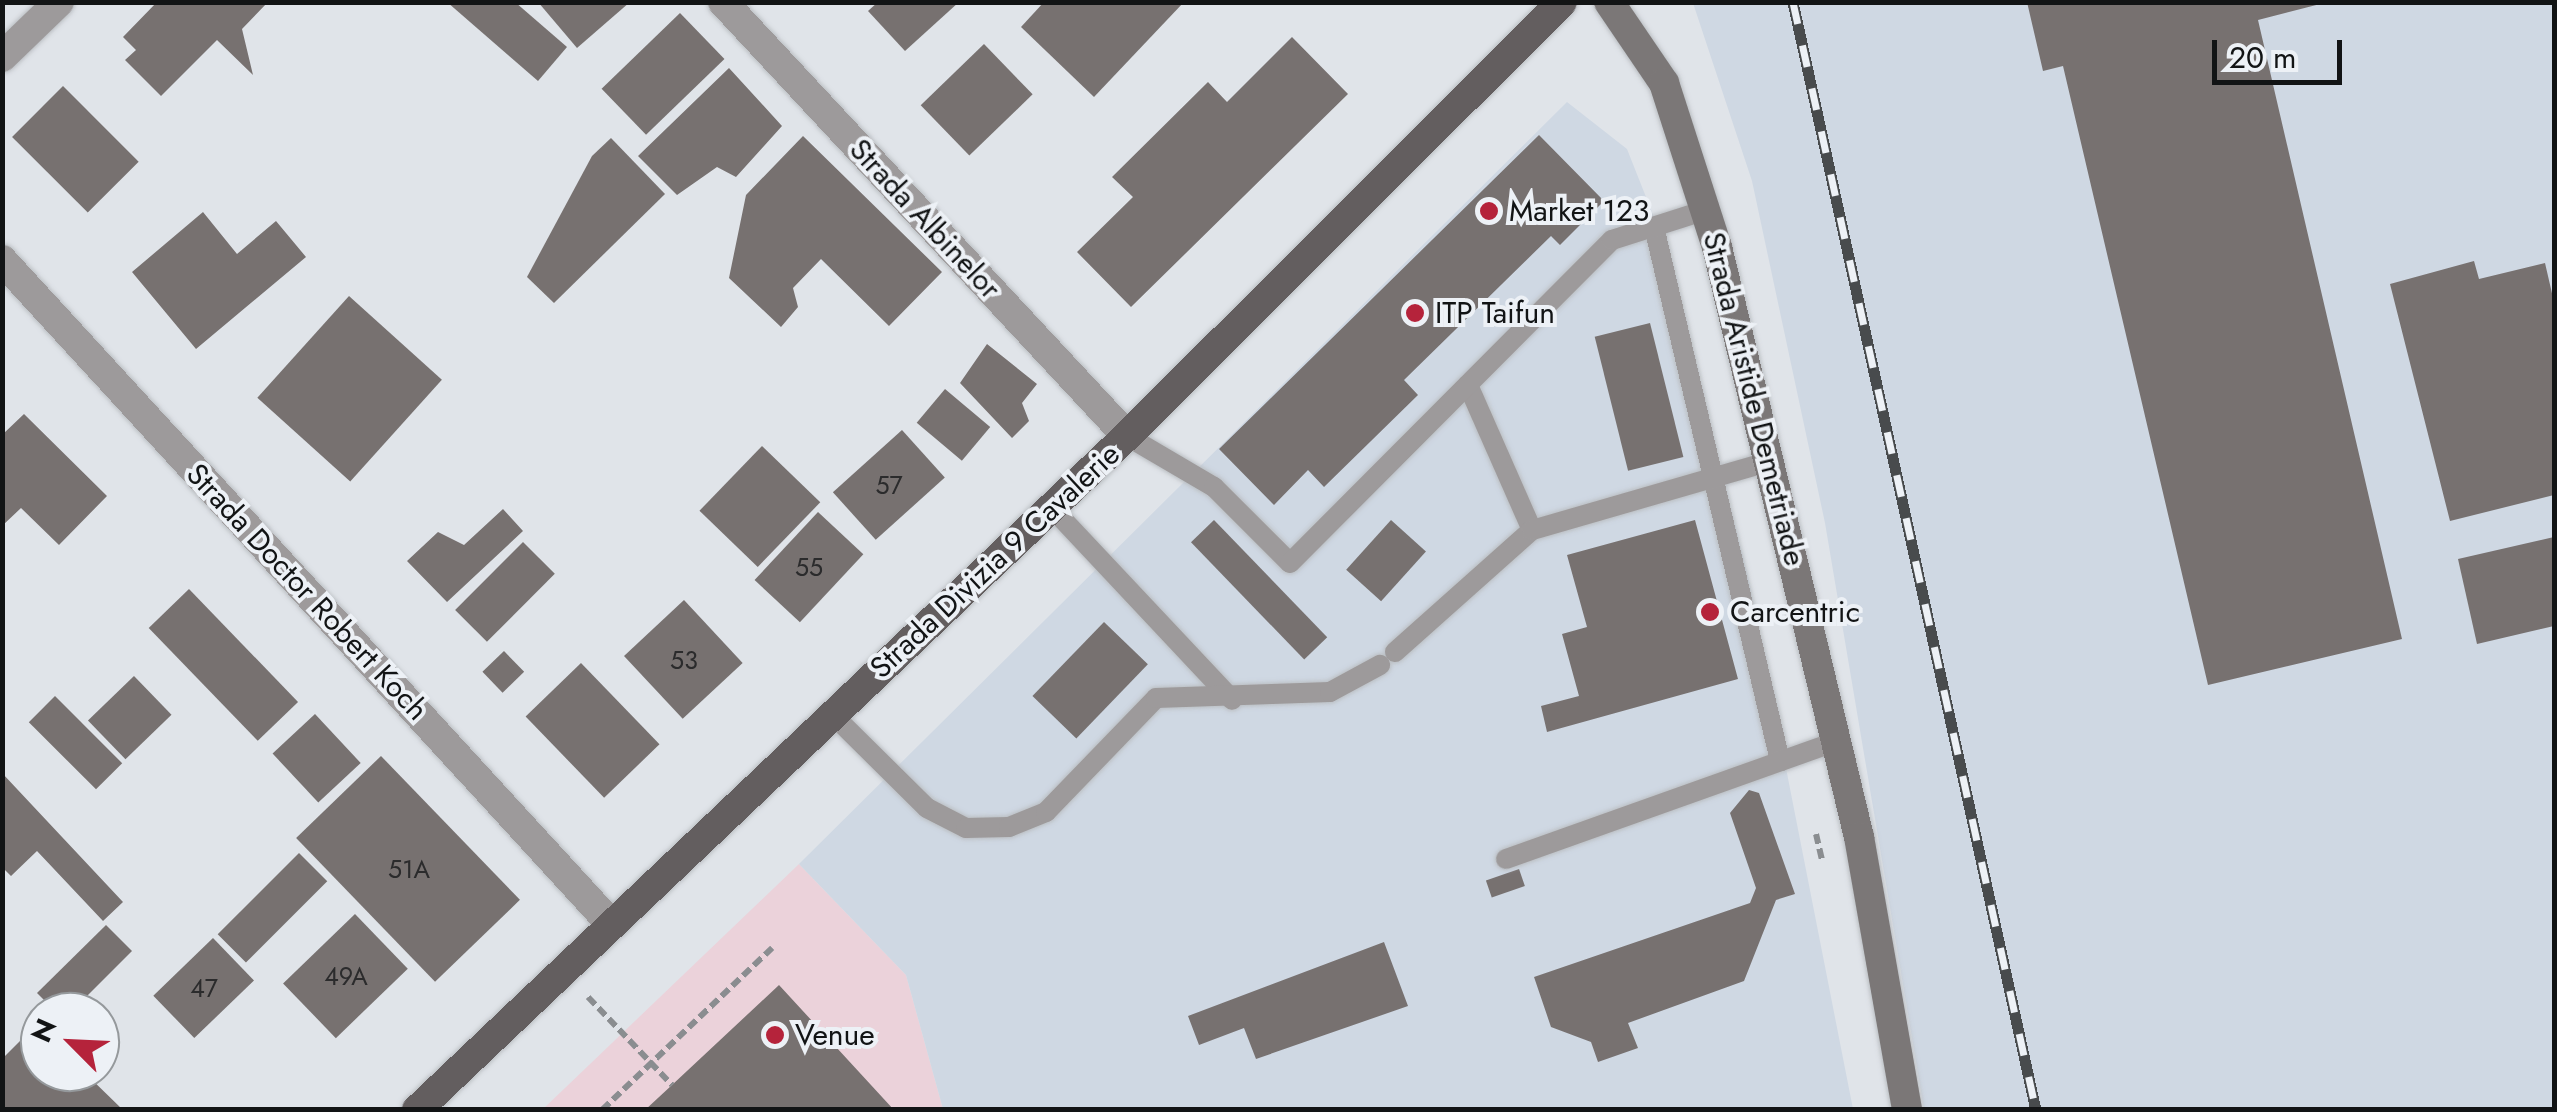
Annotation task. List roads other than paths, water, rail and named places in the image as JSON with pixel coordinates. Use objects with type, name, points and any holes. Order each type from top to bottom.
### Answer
[{"type":"main road","name":"Strada Divizia 9 Cavalerie","points":[[417,1110],[1127,436],[1562,2]]},
{"type":"street","points":[[2,57],[59,2]]},
{"type":"street","name":"Strada Albinelor","points":[[723,2],[1127,436]]},
{"type":"street","name":"Strada Aristide Demetriade","points":[[1610,2],[1664,84],[1706,210],[1838,741],[1907,1110]]},
{"type":"street","name":"Strada Doctor Robert Koch","points":[[2,260],[611,924]]},
{"type":"lane","points":[[1127,436],[1214,487],[1290,563],[1612,240],[1706,210]]},
{"type":"lane","points":[[1654,227],[1780,761]]},
{"type":"lane","points":[[1468,384],[1532,530]]},
{"type":"lane","points":[[833,715],[927,808],[966,828],[1009,827],[1046,812],[1156,698],[1232,700],[1330,692],[1387,659],[1532,530],[1771,462]]},
{"type":"lane","points":[[1052,508],[1232,700]]},
{"type":"lane","points":[[1506,859],[1838,741]]},
{"type":"railway","points":[[1793,2],[2036,1110]]},
{"type":"place","name":"Market 123","points":[[1489,211]]},
{"type":"place","name":"ITP Taifun","points":[[1415,313]]},
{"type":"place","name":"Carcentric","points":[[1710,612]]},
{"type":"place","name":"Venue","points":[[775,1035]]}]
